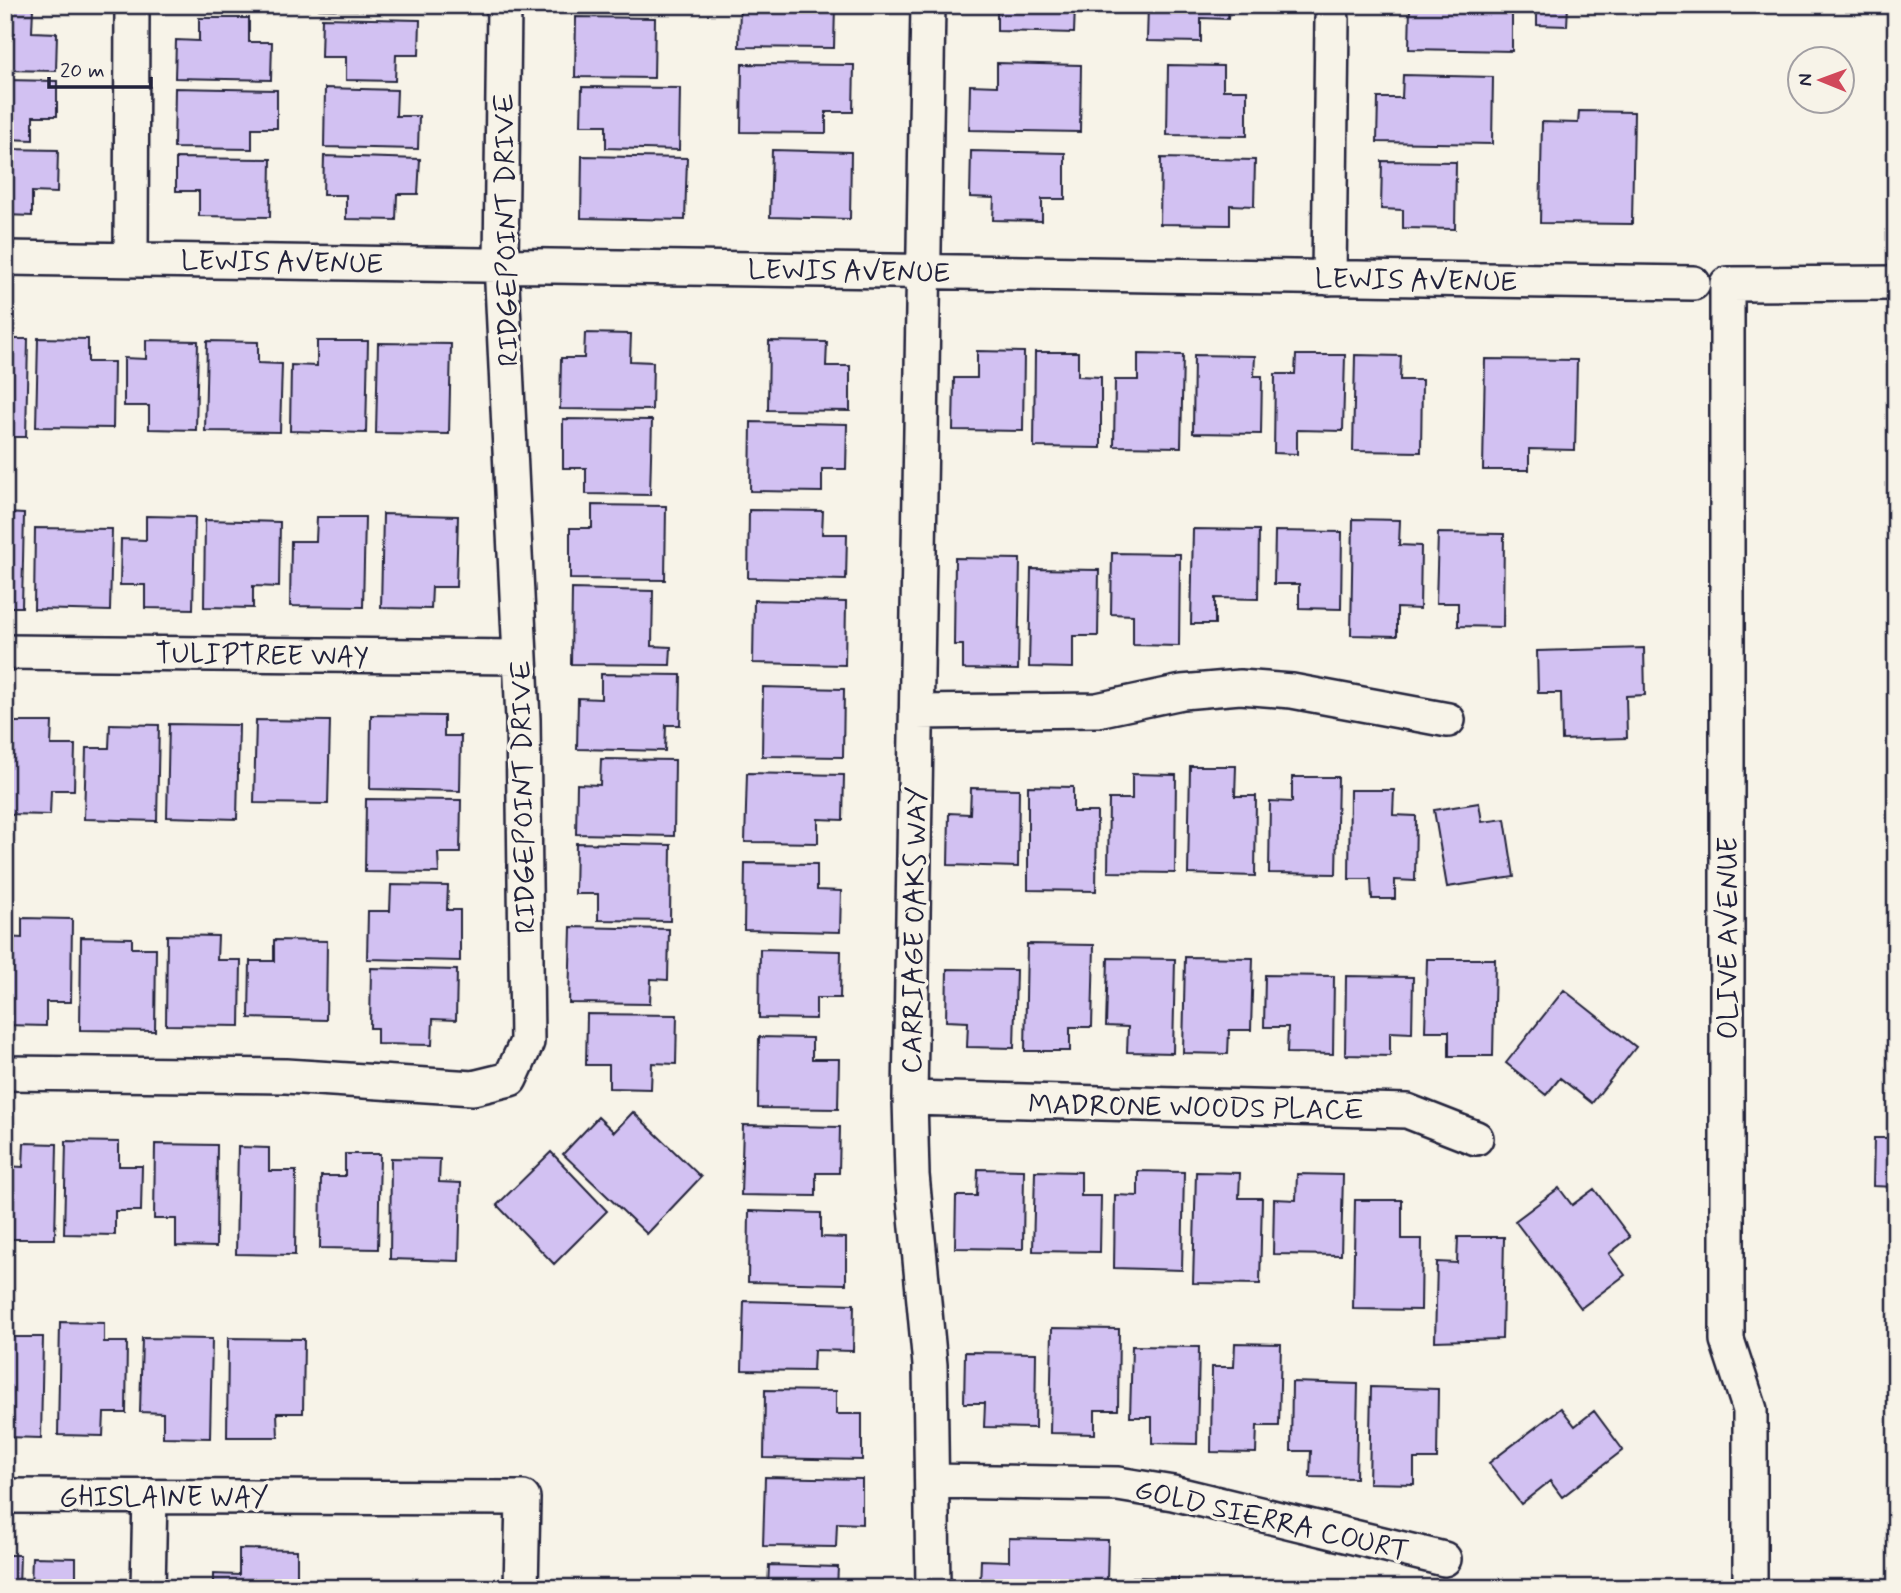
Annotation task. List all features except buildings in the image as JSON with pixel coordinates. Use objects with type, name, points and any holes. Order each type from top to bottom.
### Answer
[{"type":"street","points":[[131,260],[132,5]]},
{"type":"street","name":"RIDGEPOINT DRIVE","points":[[5,1073],[286,1076],[473,1088],[510,1079],[527,1042],[523,719],[501,263],[504,5]]},
{"type":"street","name":"CARRIAGE OAKS WAY","points":[[928,5],[910,1098],[912,1175],[930,1365],[933,1588]]},
{"type":"street","points":[[1329,278],[1332,19]]},
{"type":"street","name":"LEWIS AVENUE","points":[[5,258],[501,263],[1693,283]]},
{"type":"street","name":"OLIVE AVENUE","points":[[1750,1588],[1750,1410],[1727,1340],[1727,284],[1896,283]]},
{"type":"street","name":"TULIPTREE WAY","points":[[5,652],[519,657]]},
{"type":"street","points":[[916,712],[1043,713],[1097,710],[1182,692],[1240,687],[1292,691],[1448,720]]},
{"type":"street","name":"MADRONE WOODS PLACE","points":[[910,1098],[1407,1111],[1476,1138]]},
{"type":"street","name":"GOLD SIERRA COURT","points":[[933,1480],[1118,1484],[1173,1493],[1444,1559]]},
{"type":"street","name":"GHISLAINE WAY","points":[[5,1496],[523,1499],[521,1588]]},
{"type":"street","points":[[148,1588],[150,1496]]}]
